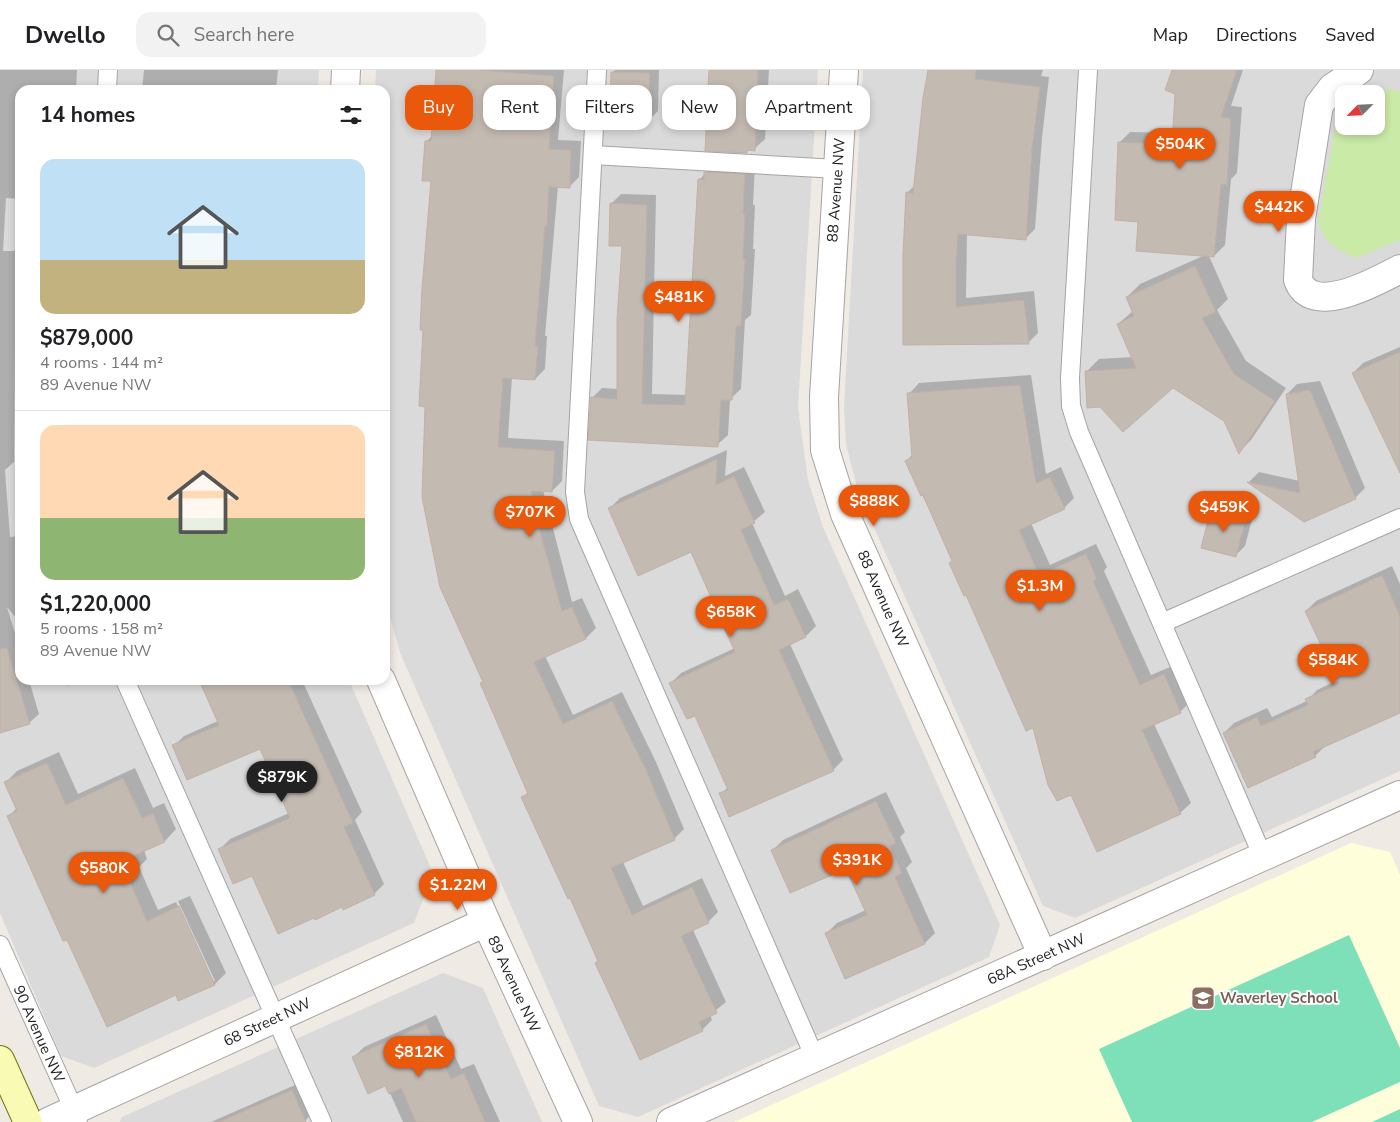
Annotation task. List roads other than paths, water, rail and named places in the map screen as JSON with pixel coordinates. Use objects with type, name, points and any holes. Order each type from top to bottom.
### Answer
[{"type":"main road","points":[[0,1060],[28,1122]]},
{"type":"street","points":[[345,85],[346,70]]},
{"type":"street","name":"88 Avenue NW","points":[[844,70],[824,397],[826,450],[845,514],[1043,956]]},
{"type":"street","points":[[1359,70],[1332,88],[1319,105],[1301,220],[1298,280],[1300,286],[1310,295],[1327,297],[1366,286],[1400,269]]},
{"type":"street","name":"89 Avenue NW","points":[[383,685],[486,922],[578,1122]]},
{"type":"street","name":"68A Street NW","points":[[671,1122],[1400,795]]},
{"type":"street","name":"68 Street NW","points":[[48,1122],[76,1116],[276,1018],[486,922]]},
{"type":"lane","points":[[107,85],[108,70]]},
{"type":"lane","points":[[597,70],[575,492],[579,519],[815,1058]]},
{"type":"lane","points":[[1088,70],[1070,378],[1071,406],[1080,432],[1263,857]]},
{"type":"lane","points":[[593,155],[838,169]]},
{"type":"lane","points":[[1162,623],[1400,518]]},
{"type":"lane","points":[[128,685],[322,1122]]},
{"type":"lane","name":"90 Avenue NW","points":[[0,945],[76,1116]]},
{"type":"place","name":"Waverley School","points":[[1203,998]]}]
